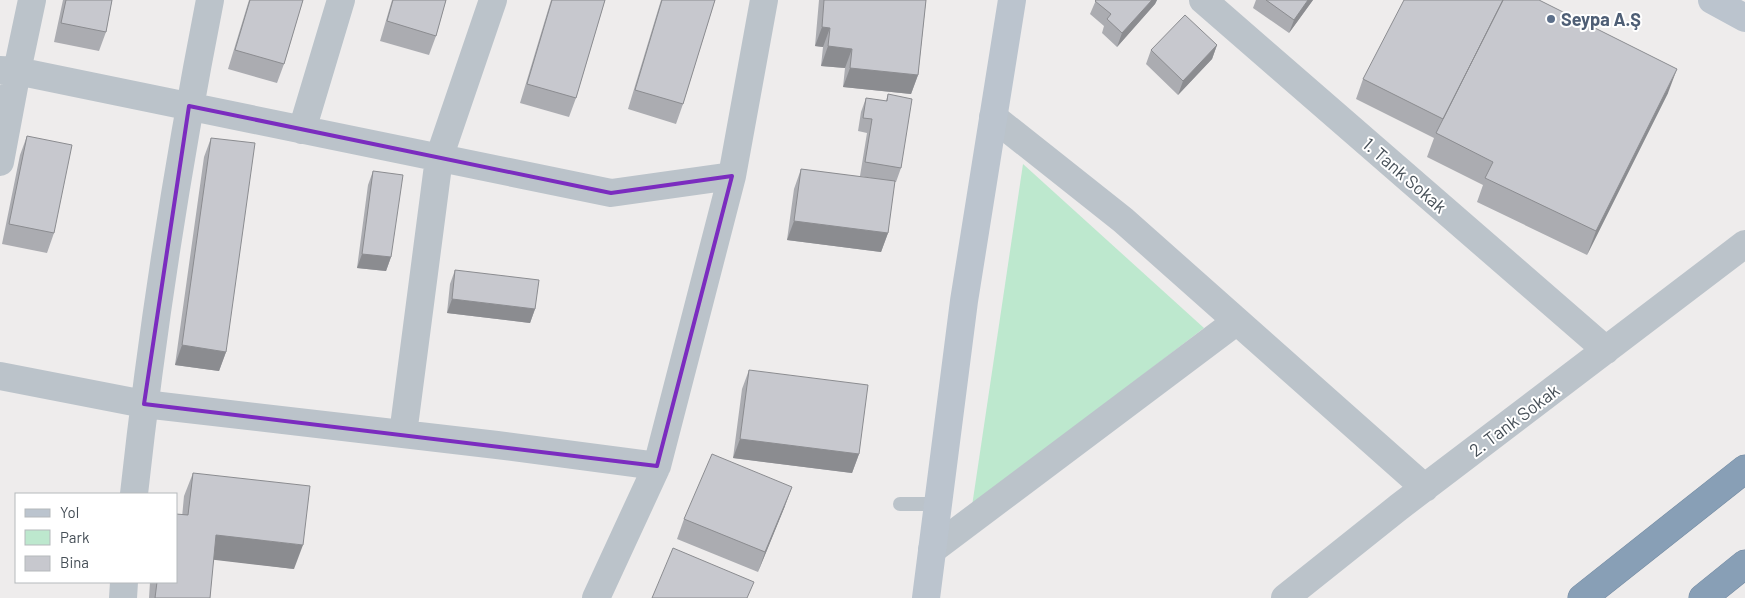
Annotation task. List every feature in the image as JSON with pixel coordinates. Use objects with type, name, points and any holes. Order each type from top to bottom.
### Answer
[{"type":"highway","points":[[1582,598],[1745,469]]},
{"type":"highway","points":[[1703,598],[1745,564]]},
{"type":"street","points":[[0,162],[8,71],[32,0]]},
{"type":"street","points":[[134,493],[144,404],[189,106],[210,0]]},
{"type":"street","points":[[302,130],[341,0]]},
{"type":"street","points":[[403,434],[439,158],[494,0]]},
{"type":"street","points":[[596,598],[657,466],[732,176],[764,0]]},
{"type":"street","points":[[926,598],[964,301],[1012,0]]},
{"type":"street","name":"1. Tank Sokak","points":[[1203,0],[1606,350]]},
{"type":"street","points":[[1712,0],[1745,18]]},
{"type":"street","points":[[8,71],[189,106],[611,193],[732,176]]},
{"type":"street","points":[[993,117],[1123,220],[1425,488]]},
{"type":"street","name":"2. Tank Sokak","points":[[1285,598],[1425,488],[1745,244]]},
{"type":"street","points":[[932,550],[1237,321]]},
{"type":"street","points":[[0,376],[144,404],[657,466]]},
{"type":"street","points":[[122,598],[124,583]]},
{"type":"lane","points":[[900,504],[938,504]]},
{"type":"highlighted area","points":[[189,106],[611,193],[732,176],[657,466],[144,404]]},
{"type":"green space","points":[[1023,164],[1204,328],[972,506]]},
{"type":"building","points":[[66,0],[112,0],[106,32],[61,23]]},
{"type":"building","points":[[250,0],[303,0],[284,64],[235,50]]},
{"type":"building","points":[[393,0],[446,0],[436,36],[387,21]]},
{"type":"building","points":[[552,0],[605,0],[576,98],[527,84]]},
{"type":"building","points":[[662,0],[715,0],[683,104],[635,90]]},
{"type":"building","points":[[824,0],[926,0],[918,75],[850,68],[852,49],[828,46],[830,28],[822,27]]},
{"type":"building","points":[[1096,0],[1152,0],[1122,33],[1107,19],[1111,14]]},
{"type":"building","points":[[1266,0],[1308,0],[1294,20]]},
{"type":"building","points":[[1404,0],[1503,0],[1443,119],[1363,79]]},
{"type":"building","points":[[1503,0],[1539,0],[1677,69],[1596,231],[1485,178],[1493,162],[1436,133]]},
{"type":"building","points":[[1185,15],[1217,45],[1183,81],[1151,50]]},
{"type":"building","points":[[888,94],[912,99],[901,168],[865,162],[872,119],[863,118],[866,98],[887,101]]},
{"type":"building","points":[[27,136],[72,145],[54,233],[9,224]]},
{"type":"building","points":[[211,138],[255,143],[226,352],[182,345]]},
{"type":"building","points":[[801,169],[895,181],[888,233],[794,221]]},
{"type":"building","points":[[373,171],[403,175],[391,257],[362,254]]},
{"type":"building","points":[[455,270],[539,280],[535,309],[452,299]]},
{"type":"building","points":[[749,370],[868,385],[859,454],[740,439]]},
{"type":"building","points":[[712,454],[792,487],[765,552],[684,519]]},
{"type":"building","points":[[193,473],[310,486],[303,545],[216,535],[210,598],[155,598],[157,583],[178,583],[178,514],[188,515]]},
{"type":"building","points":[[673,548],[754,582],[747,598],[652,598]]},
{"type":"place","name":"Seypa A.Ş","points":[[1551,19]]}]
